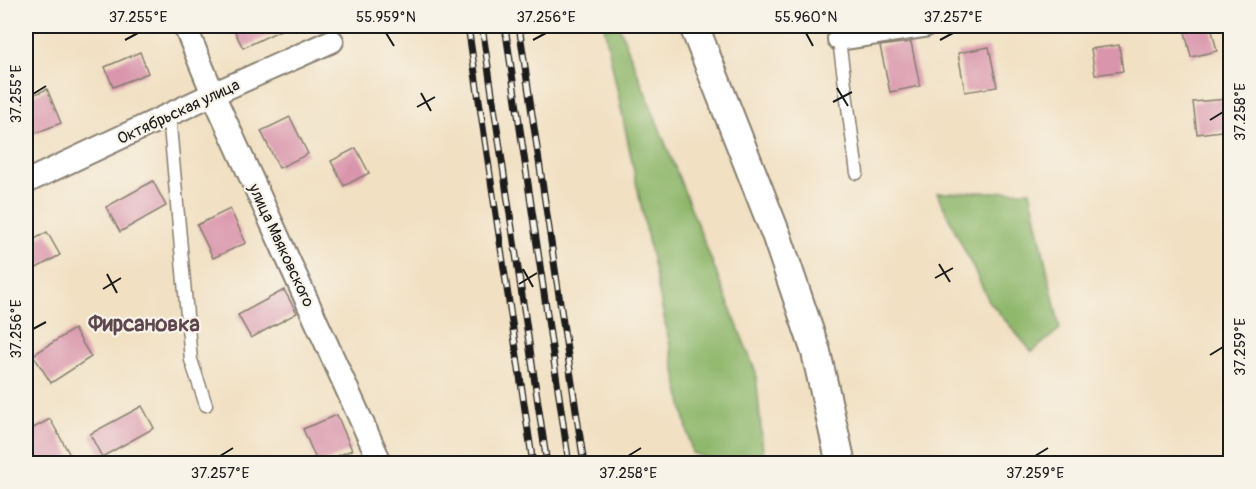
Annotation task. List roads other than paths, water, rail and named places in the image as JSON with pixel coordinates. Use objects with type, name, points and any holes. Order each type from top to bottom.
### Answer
[{"type":"street","name":"улица Маяковского","points":[[185,26],[213,94],[381,464]]},
{"type":"street","points":[[694,26],[777,237],[816,352],[841,464]]},
{"type":"street","points":[[838,32],[924,26]]},
{"type":"street","name":"Октябрьская улица","points":[[26,182],[213,94],[332,42]]},
{"type":"lane","points":[[838,32],[857,173]]},
{"type":"lane","points":[[169,115],[191,360],[206,405]]},
{"type":"railway","points":[[468,26],[533,464]]},
{"type":"railway","points":[[482,26],[547,464]]},
{"type":"railway","points":[[505,26],[569,464]]},
{"type":"railway","points":[[519,26],[584,464]]},
{"type":"district","name":"Фирсановка","points":[[144,323]]}]
